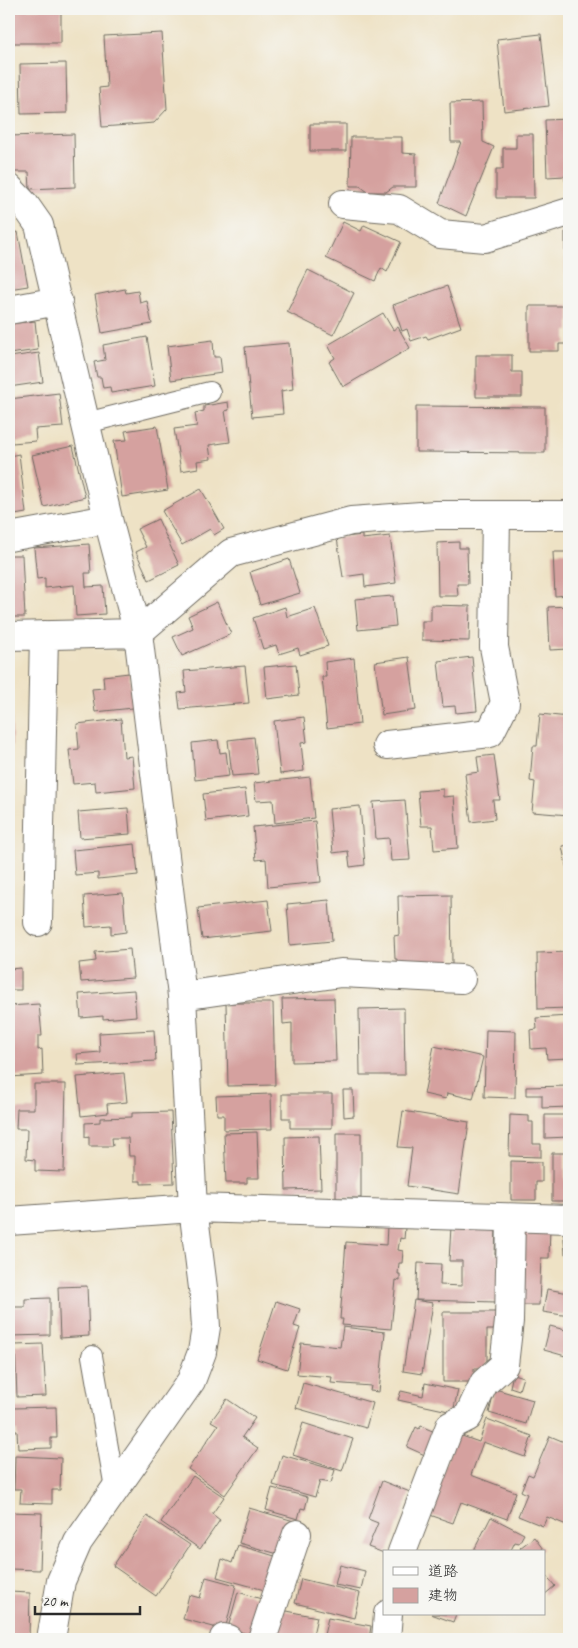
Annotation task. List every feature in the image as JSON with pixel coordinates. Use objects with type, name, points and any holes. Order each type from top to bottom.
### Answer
[{"type":"street","points":[[9,188],[39,224],[108,519],[138,633],[182,996],[193,1208],[206,1328],[202,1352],[191,1381],[78,1542],[62,1581],[51,1639]]},
{"type":"street","points":[[343,204],[399,209],[440,234],[485,238],[569,212]]},
{"type":"street","points":[[9,310],[58,301]]},
{"type":"street","points":[[9,636],[138,633],[230,553],[351,521],[435,515],[569,515]]},
{"type":"street","points":[[387,745],[490,733],[505,703],[494,647],[496,515]]},
{"type":"street","points":[[9,537],[108,519]]},
{"type":"street","points":[[38,922],[44,635]]},
{"type":"street","points":[[182,996],[341,973],[461,978]]},
{"type":"street","points":[[9,1221],[193,1208],[569,1219]]},
{"type":"street","points":[[403,1550],[450,1426],[468,1417],[484,1383],[504,1365],[509,1321],[511,1218]]},
{"type":"street","points":[[262,1639],[297,1534]]},
{"type":"street","points":[[386,1639],[388,1616]]},
{"type":"lane","points":[[86,423],[210,392]]},
{"type":"lane","points":[[92,1356],[115,1488]]},
{"type":"building","points":[[9,9],[61,9],[61,43],[9,43]]},
{"type":"building","points":[[162,33],[167,109],[154,123],[102,127],[99,88],[107,87],[104,36]]},
{"type":"building","points":[[541,34],[549,106],[504,111],[497,39]]},
{"type":"building","points":[[66,63],[67,113],[21,114],[20,64]]},
{"type":"building","points":[[482,102],[483,142],[494,147],[466,216],[439,203],[461,142],[451,142],[450,103]]},
{"type":"building","points":[[569,119],[569,181],[565,181],[565,176],[547,177],[545,120]]},
{"type":"building","points":[[310,124],[346,124],[346,151],[310,151]]},
{"type":"building","points":[[74,134],[75,187],[30,189],[29,172],[14,172],[9,168],[9,136]]},
{"type":"building","points":[[516,134],[533,134],[534,198],[496,198],[496,169],[503,169],[503,148],[516,148]]},
{"type":"building","points":[[351,137],[402,137],[402,153],[416,154],[416,187],[393,187],[386,192],[368,192],[360,186],[350,186]]},
{"type":"building","points":[[343,222],[361,231],[364,225],[401,242],[387,272],[381,268],[375,281],[326,258]]},
{"type":"building","points":[[18,232],[28,286],[9,289],[9,234]]},
{"type":"building","points":[[565,232],[569,232],[569,273],[565,273]]},
{"type":"building","points":[[308,270],[354,293],[333,335],[287,312]]},
{"type":"building","points":[[447,286],[461,327],[428,339],[426,336],[411,341],[407,329],[402,331],[393,305]]},
{"type":"building","points":[[125,289],[126,293],[138,291],[140,303],[147,301],[152,324],[102,333],[95,295]]},
{"type":"building","points":[[529,306],[569,306],[569,331],[566,331],[566,344],[559,344],[559,351],[529,351]]},
{"type":"building","points":[[383,313],[393,330],[398,327],[410,348],[343,387],[329,362],[335,358],[328,345]]},
{"type":"building","points":[[35,321],[38,350],[9,354],[9,324]]},
{"type":"building","points":[[147,337],[155,386],[111,393],[110,387],[103,388],[101,377],[97,377],[94,362],[105,360],[103,345]]},
{"type":"building","points":[[213,340],[214,357],[220,357],[222,373],[171,380],[167,346]]},
{"type":"building","points":[[289,343],[293,389],[281,391],[283,414],[252,417],[245,347]]},
{"type":"building","points":[[39,353],[43,382],[9,387],[9,357]]},
{"type":"building","points":[[476,355],[512,355],[512,372],[522,372],[522,397],[476,397]]},
{"type":"building","points":[[59,393],[63,427],[35,429],[36,441],[12,443],[9,399]]},
{"type":"building","points":[[228,402],[229,410],[225,411],[230,442],[209,445],[211,459],[197,461],[198,468],[181,471],[174,429],[197,426],[195,413],[204,411],[204,406]]},
{"type":"building","points":[[416,406],[545,407],[545,453],[416,452]]},
{"type":"building","points":[[157,426],[168,490],[122,497],[114,441],[127,440],[125,431]]},
{"type":"building","points":[[73,446],[85,497],[44,507],[32,455]]},
{"type":"building","points":[[19,454],[26,513],[9,516],[9,456]]},
{"type":"building","points":[[201,489],[224,529],[214,535],[210,529],[182,545],[162,511]]},
{"type":"building","points":[[158,519],[179,565],[149,580],[136,552],[146,547],[137,529]]},
{"type":"building","points":[[362,535],[362,539],[390,536],[396,583],[365,587],[364,574],[343,577],[337,538]]},
{"type":"building","points":[[459,542],[459,548],[467,548],[468,584],[457,584],[458,596],[438,596],[437,543]]},
{"type":"building","points":[[89,544],[91,573],[85,573],[86,587],[103,586],[105,614],[76,616],[74,585],[45,588],[45,578],[37,579],[34,548]]},
{"type":"building","points":[[553,552],[569,552],[569,595],[555,596]]},
{"type":"building","points":[[9,555],[22,555],[25,617],[9,617]]},
{"type":"building","points":[[289,559],[300,593],[260,605],[250,572]]},
{"type":"building","points":[[393,596],[396,626],[358,630],[355,599]]},
{"type":"building","points":[[217,602],[231,634],[182,656],[173,637],[193,628],[188,616]]},
{"type":"building","points":[[431,605],[470,606],[469,641],[422,640],[422,621],[431,621]]},
{"type":"building","points":[[569,606],[569,649],[550,650],[548,607]]},
{"type":"building","points":[[285,607],[287,617],[315,608],[328,646],[300,655],[298,648],[279,654],[276,645],[263,649],[253,618]]},
{"type":"building","points":[[409,657],[416,710],[382,715],[375,662]]},
{"type":"building","points":[[472,657],[477,711],[456,713],[455,706],[443,707],[438,661]]},
{"type":"building","points":[[354,658],[360,724],[327,728],[322,677],[326,677],[325,662]]},
{"type":"building","points":[[296,664],[299,695],[267,699],[264,667]]},
{"type":"building","points":[[245,666],[249,703],[180,709],[178,693],[186,692],[184,671]]},
{"type":"building","points":[[129,673],[133,708],[95,712],[92,689],[104,688],[103,676]]},
{"type":"building","points":[[9,714],[12,714],[12,746],[9,746]]},
{"type":"building","points":[[540,714],[569,717],[569,815],[532,812],[535,782],[530,781],[533,746],[537,746]]},
{"type":"building","points":[[304,717],[307,742],[301,743],[304,771],[280,774],[274,721]]},
{"type":"building","points":[[121,719],[124,757],[132,756],[135,788],[96,792],[95,782],[73,784],[69,750],[79,749],[77,724]]},
{"type":"building","points":[[254,737],[258,774],[232,776],[228,740]]},
{"type":"building","points":[[218,740],[220,753],[226,752],[229,776],[195,780],[192,743]]},
{"type":"building","points":[[494,755],[500,800],[493,800],[495,819],[471,822],[465,774],[479,772],[477,757]]},
{"type":"building","points":[[310,777],[314,818],[275,823],[273,800],[256,801],[254,783]]},
{"type":"building","points":[[245,789],[248,816],[206,821],[203,794]]},
{"type":"building","points":[[443,789],[443,797],[454,796],[458,848],[434,850],[432,826],[421,826],[418,791]]},
{"type":"building","points":[[405,800],[410,860],[391,861],[389,838],[376,839],[373,802]]},
{"type":"building","points":[[360,806],[365,865],[350,867],[348,851],[333,853],[329,809]]},
{"type":"building","points":[[128,808],[130,834],[80,838],[78,812]]},
{"type":"building","points":[[315,821],[321,882],[268,887],[266,859],[256,860],[253,827]]},
{"type":"building","points":[[135,844],[138,875],[98,879],[98,873],[75,875],[73,850]]},
{"type":"building","points":[[569,845],[569,875],[568,875],[562,846]]},
{"type":"building","points":[[123,893],[126,932],[111,934],[111,925],[86,927],[84,896]]},
{"type":"building","points":[[451,895],[452,964],[397,966],[394,936],[399,935],[398,896]]},
{"type":"building","points":[[268,900],[272,931],[202,939],[198,908]]},
{"type":"building","points":[[329,900],[332,941],[290,945],[287,904]]},
{"type":"building","points":[[130,949],[133,978],[81,982],[79,963],[96,961],[95,952]]},
{"type":"building","points":[[569,952],[569,1008],[538,1009],[537,953]]},
{"type":"building","points":[[21,968],[21,990],[9,990],[9,969]]},
{"type":"building","points":[[134,990],[136,1016],[103,1019],[103,1016],[81,1018],[79,994]]},
{"type":"building","points":[[334,998],[336,1061],[292,1062],[292,1023],[283,1024],[282,999]]},
{"type":"building","points":[[226,1003],[273,1003],[275,1085],[228,1086]]},
{"type":"building","points":[[39,1004],[42,1036],[38,1036],[38,1050],[42,1049],[43,1075],[9,1077],[9,1006]]},
{"type":"building","points":[[404,1008],[405,1075],[360,1075],[359,1009]]},
{"type":"building","points":[[569,1016],[569,1058],[547,1059],[546,1048],[531,1049],[530,1030],[537,1029],[536,1018]]},
{"type":"building","points":[[154,1030],[156,1061],[78,1065],[77,1054],[100,1052],[99,1033]]},
{"type":"building","points":[[486,1030],[516,1031],[515,1098],[484,1097]]},
{"type":"building","points":[[434,1046],[483,1057],[473,1099],[447,1093],[446,1099],[424,1094]]},
{"type":"building","points":[[124,1073],[127,1102],[107,1104],[108,1113],[81,1116],[77,1077]]},
{"type":"building","points":[[34,1084],[66,1084],[64,1172],[35,1171],[35,1160],[26,1159],[27,1129],[16,1129],[17,1109],[34,1109]]},
{"type":"building","points":[[569,1086],[569,1107],[542,1108],[542,1095],[526,1095],[526,1087]]},
{"type":"building","points":[[343,1090],[353,1090],[354,1116],[344,1117]]},
{"type":"building","points":[[271,1094],[272,1129],[224,1130],[224,1115],[217,1115],[216,1096]]},
{"type":"building","points":[[282,1094],[332,1094],[332,1128],[290,1128],[290,1118],[282,1118]]},
{"type":"building","points":[[403,1111],[469,1122],[459,1194],[407,1186],[412,1148],[398,1147]]},
{"type":"building","points":[[171,1112],[174,1183],[141,1184],[141,1181],[135,1181],[135,1156],[129,1156],[128,1138],[112,1138],[113,1146],[89,1146],[89,1136],[85,1137],[85,1123],[100,1122],[100,1118],[132,1117],[132,1113]]},
{"type":"building","points":[[510,1115],[529,1116],[529,1122],[533,1122],[533,1144],[541,1144],[541,1157],[509,1156]]},
{"type":"building","points":[[545,1115],[569,1115],[569,1137],[545,1138]]},
{"type":"building","points":[[257,1132],[259,1178],[247,1178],[247,1183],[226,1183],[224,1133]]},
{"type":"building","points":[[336,1133],[361,1133],[361,1198],[336,1198]]},
{"type":"building","points":[[319,1136],[321,1189],[286,1190],[285,1137]]},
{"type":"building","points":[[552,1153],[565,1153],[565,1181],[569,1181],[569,1201],[552,1201]]},
{"type":"building","points":[[511,1161],[542,1162],[542,1182],[536,1182],[536,1200],[511,1200]]},
{"type":"building","points":[[387,1226],[405,1228],[404,1239],[400,1238],[398,1250],[403,1251],[402,1263],[399,1263],[398,1274],[400,1274],[400,1281],[396,1280],[391,1329],[342,1325],[343,1319],[340,1319],[346,1242],[386,1245]]},
{"type":"building","points":[[520,1226],[550,1227],[549,1258],[541,1258],[539,1305],[518,1305]]},
{"type":"building","points":[[563,1226],[569,1226],[569,1254],[565,1254]]},
{"type":"building","points":[[451,1227],[496,1228],[495,1254],[499,1254],[497,1302],[416,1300],[418,1263],[441,1264],[440,1285],[462,1286],[462,1261],[449,1261]]},
{"type":"building","points":[[87,1286],[89,1336],[60,1338],[58,1287]]},
{"type":"building","points":[[547,1289],[569,1293],[569,1316],[543,1312]]},
{"type":"building","points":[[50,1298],[50,1335],[10,1336],[10,1307],[25,1307],[25,1299]]},
{"type":"building","points":[[414,1300],[433,1303],[422,1374],[403,1371]]},
{"type":"building","points":[[276,1301],[300,1309],[294,1326],[300,1328],[287,1369],[257,1359]]},
{"type":"building","points":[[443,1312],[498,1312],[498,1330],[487,1330],[487,1369],[474,1369],[474,1382],[443,1382]]},
{"type":"building","points":[[550,1326],[569,1331],[569,1357],[544,1350]]},
{"type":"building","points":[[343,1327],[385,1332],[379,1392],[370,1391],[371,1386],[331,1383],[332,1377],[297,1374],[301,1343],[340,1347]]},
{"type":"building","points":[[43,1344],[46,1396],[17,1397],[15,1345]]},
{"type":"building","points":[[513,1374],[523,1377],[519,1390],[510,1387]]},
{"type":"building","points":[[303,1383],[373,1403],[366,1428],[296,1408]]},
{"type":"building","points":[[425,1383],[458,1390],[453,1412],[398,1400],[401,1391],[423,1396]]},
{"type":"building","points":[[495,1389],[533,1400],[526,1424],[489,1413]]},
{"type":"building","points":[[227,1399],[255,1418],[242,1437],[258,1448],[225,1495],[188,1469],[218,1425],[211,1421]]},
{"type":"building","points":[[56,1407],[57,1438],[51,1438],[51,1448],[18,1449],[17,1431],[13,1431],[13,1408]]},
{"type":"building","points":[[487,1419],[532,1436],[525,1457],[483,1442],[471,1475],[516,1492],[507,1519],[461,1502],[453,1523],[427,1514],[456,1434],[479,1442]]},
{"type":"building","points":[[303,1423],[353,1439],[342,1471],[293,1455]]},
{"type":"building","points":[[421,1426],[437,1433],[427,1456],[407,1447],[416,1427],[419,1429]]},
{"type":"building","points":[[550,1436],[569,1444],[569,1526],[547,1517],[543,1526],[518,1516],[527,1494],[521,1491],[528,1474],[533,1476]]},
{"type":"building","points":[[282,1455],[335,1470],[331,1483],[320,1481],[315,1497],[273,1485]]},
{"type":"building","points":[[15,1456],[61,1458],[60,1490],[52,1490],[52,1504],[20,1503],[21,1489],[14,1489]]},
{"type":"building","points":[[193,1476],[224,1497],[212,1514],[220,1520],[200,1549],[161,1522]]},
{"type":"building","points":[[382,1481],[410,1492],[389,1550],[383,1550],[383,1553],[368,1547],[378,1523],[368,1519]]},
{"type":"building","points":[[272,1488],[308,1497],[305,1509],[301,1508],[298,1519],[266,1510]]},
{"type":"building","points":[[249,1508],[294,1521],[278,1554],[239,1543]]},
{"type":"building","points":[[9,1512],[42,1513],[40,1570],[9,1569]]},
{"type":"building","points":[[147,1516],[190,1545],[156,1596],[113,1566]]},
{"type":"building","points":[[491,1517],[524,1534],[519,1543],[515,1542],[511,1550],[474,1550]]},
{"type":"building","points":[[534,1537],[543,1549],[522,1550],[520,1548]]},
{"type":"building","points":[[238,1545],[278,1557],[268,1591],[217,1577],[222,1559],[232,1563]]},
{"type":"building","points":[[340,1565],[365,1571],[361,1590],[335,1585]]},
{"type":"building","points":[[546,1575],[555,1586],[546,1593]]},
{"type":"building","points":[[206,1577],[236,1585],[225,1630],[183,1619],[189,1595],[200,1598]]},
{"type":"building","points":[[301,1579],[360,1593],[354,1618],[295,1603]]},
{"type":"building","points":[[9,1592],[30,1593],[29,1639],[9,1639]]},
{"type":"building","points":[[238,1592],[268,1601],[257,1637],[228,1628]]},
{"type":"building","points":[[282,1610],[317,1617],[312,1639],[276,1639]]},
{"type":"building","points":[[436,1616],[455,1616],[453,1622]]},
{"type":"building","points":[[328,1618],[371,1626],[369,1639],[323,1639]]}]
